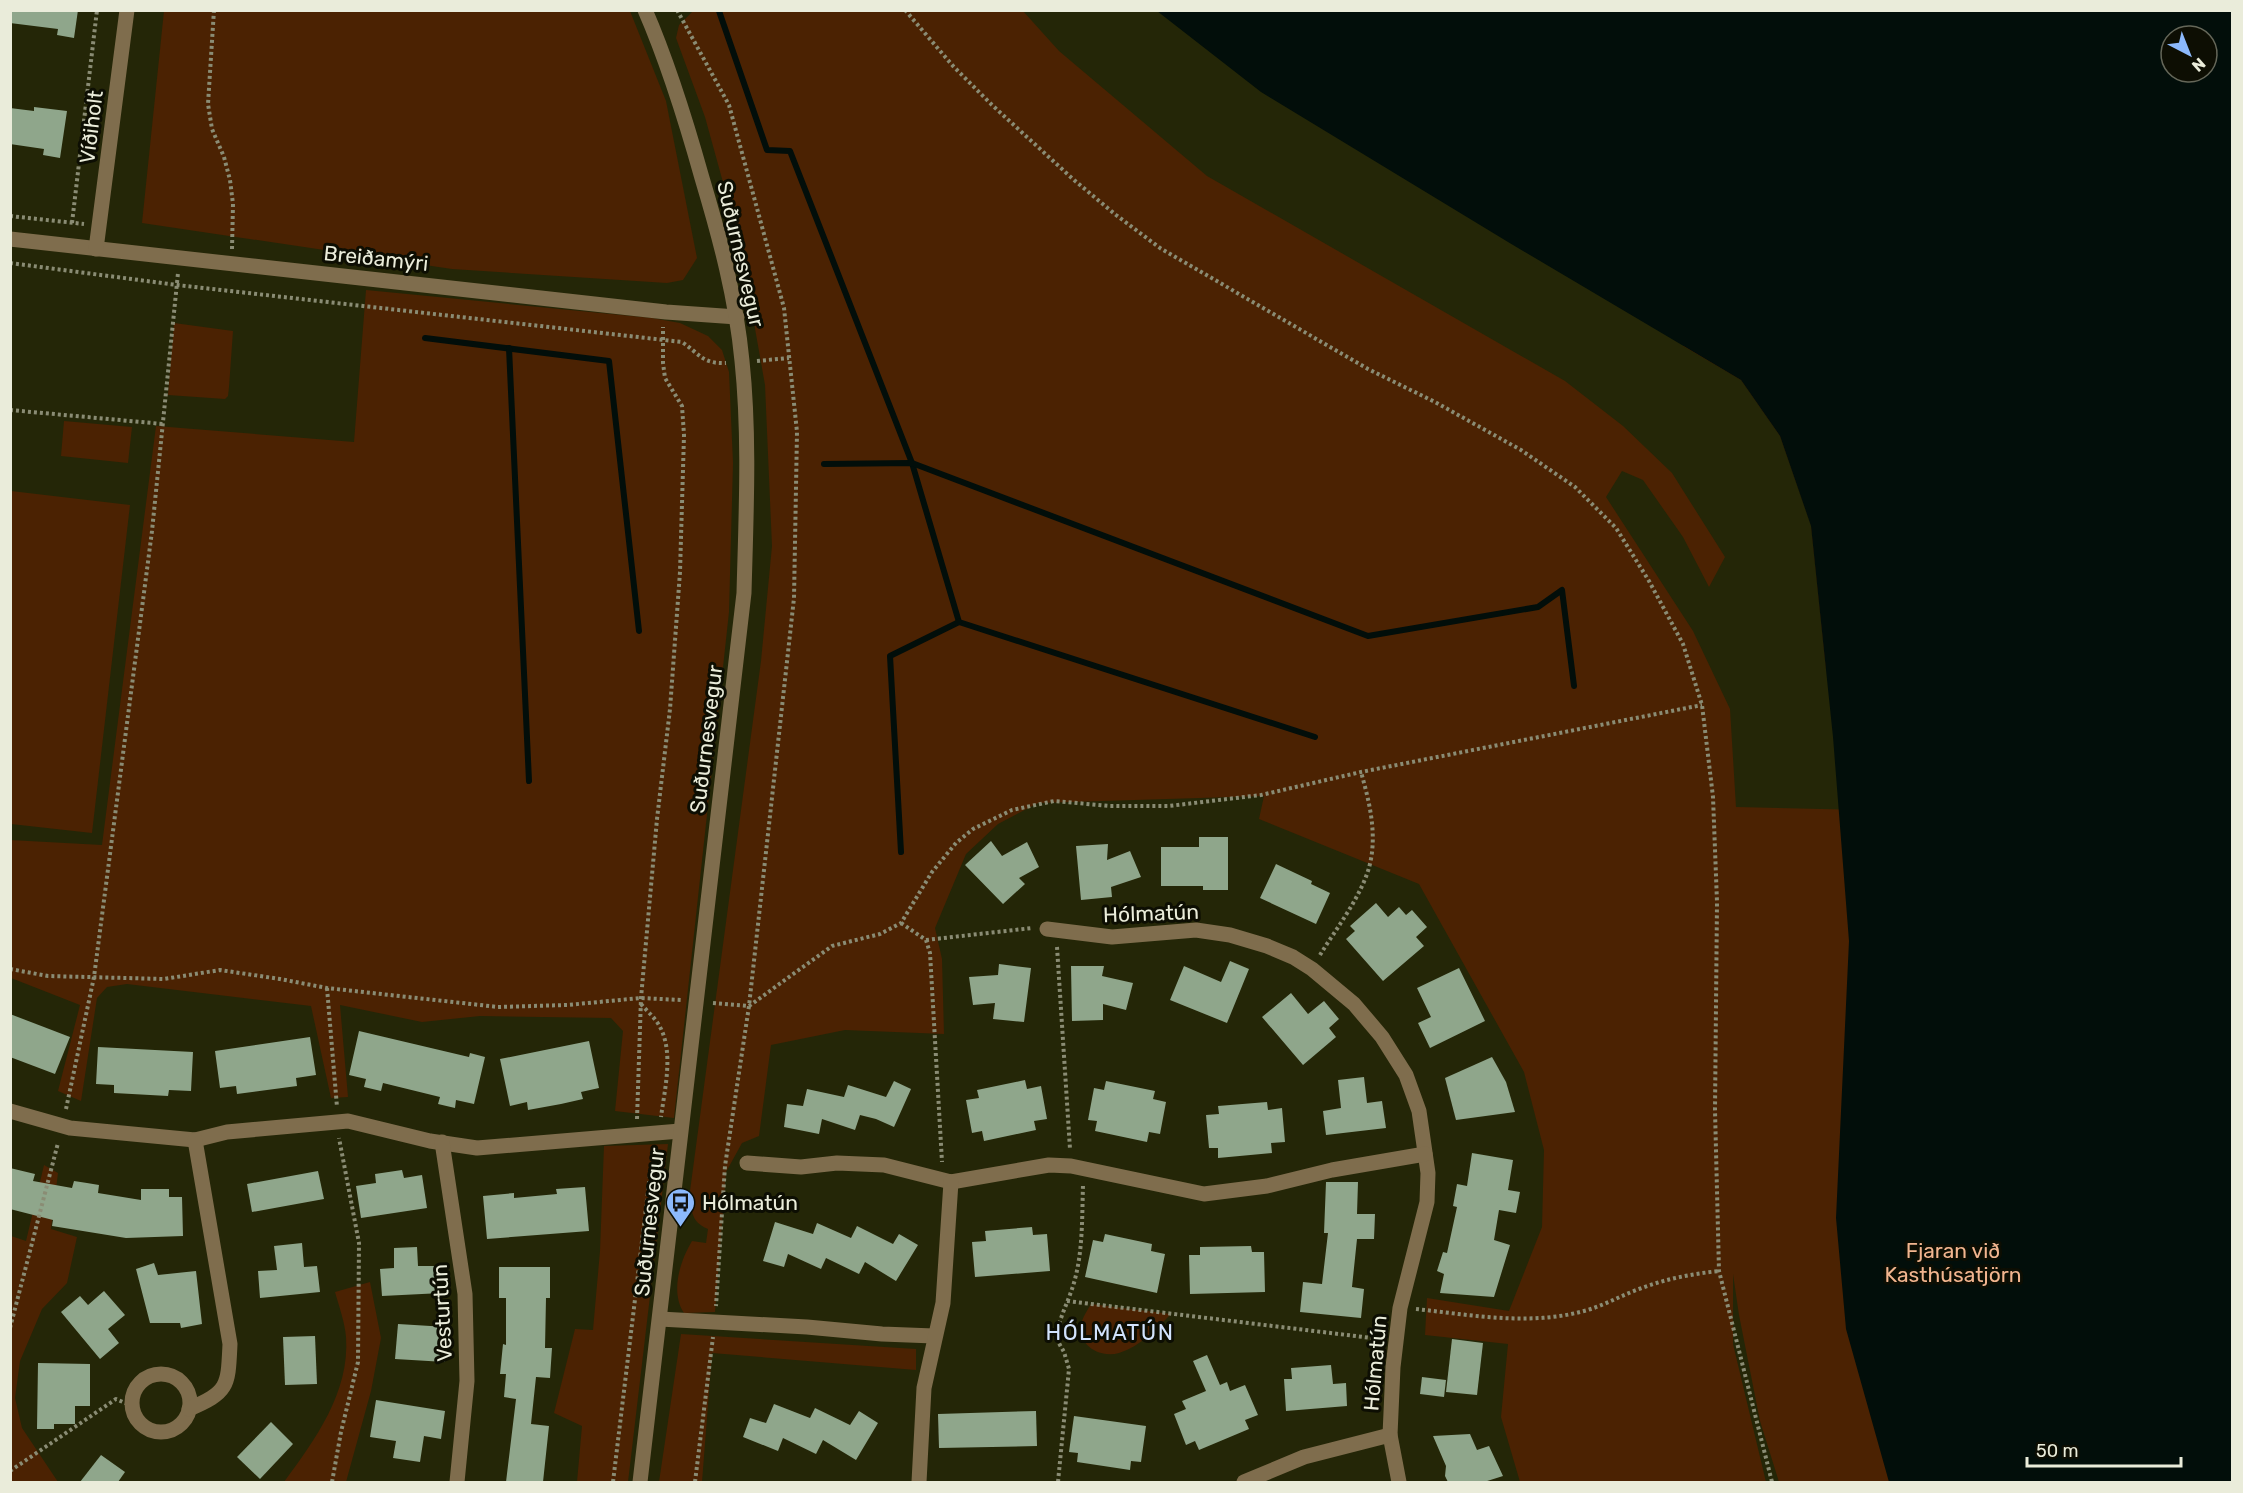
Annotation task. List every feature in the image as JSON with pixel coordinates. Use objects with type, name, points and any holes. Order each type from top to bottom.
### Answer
[{"type":"street","name":"Víðiholt","points":[[96,249],[127,10]]},
{"type":"street","name":"Suðurnesvegur","points":[[640,1482],[744,593],[747,512],[743,362],[737,317],[722,247],[677,91],[645,10]]},
{"type":"street","name":"Breiðamýri","points":[[10,239],[666,312],[737,317]]},
{"type":"street","name":"Hólmatún","points":[[1051,930],[1112,937],[1196,930],[1230,935],[1267,946],[1293,957],[1312,969],[1354,1004],[1382,1037],[1406,1075],[1419,1111],[1428,1173],[1427,1202],[1400,1308],[1396,1341],[1390,1435],[1399,1482]]},
{"type":"street","points":[[10,1111],[63,1126],[157,1138],[195,1140],[227,1132],[336,1120],[442,1143],[477,1148],[680,1131]]},
{"type":"street","points":[[189,1409],[187,1391],[182,1384],[175,1378],[158,1374],[142,1381],[136,1388],[132,1406],[139,1422],[154,1431],[172,1429],[180,1424],[189,1409],[214,1398],[225,1385],[229,1370],[230,1344],[195,1140]]},
{"type":"street","name":"Vesturtún","points":[[442,1143],[465,1294],[467,1381],[457,1482]]},
{"type":"street","points":[[747,1163],[801,1167],[837,1163],[884,1165],[947,1180],[1049,1165],[1078,1168],[1204,1194],[1267,1186],[1332,1170],[1425,1154]]},
{"type":"street","points":[[919,1482],[924,1388],[943,1303],[947,1180]]},
{"type":"street","points":[[660,1318],[934,1336]]},
{"type":"street","name":"Hólmatún","points":[[1244,1482],[1304,1457],[1390,1435]]},
{"type":"path","points":[[72,223],[97,10]]},
{"type":"path","points":[[214,10],[208,104],[212,129],[224,157],[230,180],[233,204],[232,263]]},
{"type":"path","points":[[677,10],[729,105],[784,308],[797,432],[794,598],[749,1006],[725,1166],[715,1323],[695,1482]]},
{"type":"path","points":[[905,10],[953,66],[1032,143],[1082,187],[1160,248],[1368,369],[1435,402],[1521,450],[1575,487],[1616,528],[1649,581],[1683,644],[1702,705],[1713,797],[1717,902],[1715,1110],[1719,1271],[1772,1482]]},
{"type":"path","points":[[10,216],[99,226]]},
{"type":"path","points":[[10,1328],[63,1126],[94,977],[152,531],[180,257]]},
{"type":"path","points":[[10,263],[177,285],[682,342],[692,348],[703,360],[716,363],[789,358]]},
{"type":"path","points":[[636,1135],[641,998],[657,819],[670,709],[680,572],[684,435],[682,406],[665,378],[662,340],[666,312]]},
{"type":"path","points":[[10,411],[163,424]]},
{"type":"path","points":[[10,969],[48,976],[164,979],[220,970],[280,978],[327,988],[498,1007],[567,1005],[641,998],[749,1006],[832,946],[880,934],[901,923],[932,872],[956,843],[973,830],[1012,810],[1054,801],[1110,806],[1168,806],[1261,795],[1361,772],[1702,705]]},
{"type":"path","points":[[1312,969],[1367,873],[1372,843],[1371,806],[1361,772]]},
{"type":"path","points":[[901,923],[926,940],[930,953],[947,1180]]},
{"type":"path","points":[[926,940],[1030,927],[1051,930],[1078,1168],[1080,1240],[1076,1278],[1056,1338],[1064,1352],[1068,1369],[1058,1482]]},
{"type":"path","points":[[327,988],[337,1104],[336,1120],[359,1243],[358,1362],[340,1432],[332,1482]]},
{"type":"path","points":[[613,1482],[655,1133],[661,1119],[665,1084],[666,1041],[657,1023],[641,1004]]},
{"type":"path","points":[[1400,1308],[1515,1319],[1539,1319],[1585,1311],[1635,1290],[1673,1278],[1719,1271]]},
{"type":"path","points":[[1067,1301],[1396,1341]]},
{"type":"path","points":[[10,1471],[117,1399],[132,1406]]},
{"type":"green space","points":[[164,11],[630,11],[666,101],[697,258],[683,280],[667,283],[452,269],[142,223]]},
{"type":"green space","name":"Fjaran við Kasthúsatjörn","points":[[693,11],[1023,11],[1059,51],[1207,176],[1565,381],[1623,426],[1672,473],[1725,557],[1709,587],[1683,537],[1643,480],[1622,471],[1606,497],[1693,631],[1730,709],[1736,807],[1865,810],[1826,669],[1811,525],[1780,436],[1741,380],[1683,346],[1775,274],[2232,1482],[1779,1482],[1760,1421],[1733,1274],[1733,1344],[1766,1482],[1520,1482],[1501,1417],[1508,1344],[1425,1335],[1427,1298],[1509,1311],[1542,1227],[1544,1150],[1524,1072],[1419,884],[1259,819],[1264,796],[1038,803],[998,824],[966,854],[935,928],[942,959],[944,1034],[845,1030],[771,1045],[759,1136],[742,1143],[726,1172],[715,1312],[684,1313],[678,1296],[678,1277],[692,1241],[706,1243],[708,1229],[694,1218],[690,1191],[761,661],[772,546],[765,385],[740,244],[705,117],[676,38],[679,25]]},
{"type":"green space","points":[[366,290],[652,318],[680,323],[708,336],[722,350],[729,372],[733,463],[729,612],[674,1118],[615,1111],[623,1031],[611,1018],[480,1016],[422,1022],[340,1005],[348,1097],[331,1098],[311,1006],[127,984],[107,987],[97,998],[81,1101],[58,1091],[80,1005],[11,978],[10,840],[102,845],[156,426],[354,442]]},
{"type":"green space","points":[[174,323],[233,331],[228,396],[225,399],[168,395]]},
{"type":"green space","points":[[64,421],[132,427],[128,463],[61,456]]},
{"type":"green space","points":[[11,491],[130,505],[92,833],[11,824]]},
{"type":"green space","points":[[668,1144],[628,1482],[577,1482],[582,1426],[554,1413],[575,1329],[593,1330],[600,1251],[604,1146]]},
{"type":"green space","points":[[44,1165],[58,1173],[51,1229],[77,1237],[67,1283],[42,1309],[20,1361],[15,1398],[22,1428],[58,1482],[11,1482],[11,1236],[26,1241]]},
{"type":"green space","points":[[370,1282],[381,1338],[371,1391],[346,1482],[284,1482],[328,1414],[342,1377],[346,1357],[346,1337],[335,1292]]},
{"type":"green space","points":[[1091,1304],[1171,1314],[1134,1346],[1119,1353],[1103,1354],[1090,1348],[1082,1336],[1082,1321]]},
{"type":"green space","points":[[681,1334],[916,1349],[916,1370],[712,1353],[702,1482],[659,1482]]},
{"type":"shaded area","points":[[1157,11],[2232,11],[2232,1482],[1889,1482],[1846,1329],[1836,1218],[1849,941],[1833,737],[1811,526],[1780,436],[1741,380],[1261,92]]},
{"type":"building","points":[[10,10],[78,10],[74,38],[57,35],[58,29],[10,23]]},
{"type":"building","points":[[34,107],[67,111],[60,158],[43,155],[44,149],[10,144],[10,108],[34,111]]},
{"type":"building","points":[[1199,837],[1228,837],[1228,890],[1203,890],[1203,886],[1161,886],[1161,847],[1199,847]]},
{"type":"building","points":[[991,841],[1002,856],[1027,842],[1039,867],[1019,878],[1025,884],[1003,904],[965,865]]},
{"type":"building","points":[[1108,844],[1107,860],[1130,851],[1141,877],[1111,887],[1112,897],[1081,900],[1076,846]]},
{"type":"building","points":[[1276,864],[1312,881],[1311,884],[1330,893],[1316,924],[1260,898]]},
{"type":"building","points":[[1376,903],[1388,917],[1399,907],[1406,915],[1412,910],[1427,927],[1416,937],[1424,946],[1383,981],[1346,939],[1355,931],[1350,926]]},
{"type":"building","points":[[1230,961],[1249,969],[1227,1023],[1170,1000],[1184,966],[1221,982]]},
{"type":"building","points":[[999,964],[1031,968],[1024,1022],[993,1019],[995,1003],[973,1005],[969,977],[998,975]]},
{"type":"building","points":[[1071,966],[1104,966],[1102,976],[1133,983],[1126,1010],[1103,1004],[1103,1020],[1072,1021]]},
{"type":"building","points":[[1459,968],[1485,1021],[1430,1048],[1418,1023],[1431,1017],[1417,988]]},
{"type":"building","points":[[1291,993],[1308,1014],[1324,1001],[1339,1019],[1329,1028],[1336,1037],[1303,1065],[1262,1017]]},
{"type":"building","points":[[10,1014],[70,1037],[55,1074],[10,1057]]},
{"type":"building","points":[[359,1031],[469,1057],[470,1053],[485,1057],[474,1104],[456,1100],[455,1108],[438,1104],[440,1097],[383,1083],[381,1091],[364,1087],[366,1079],[349,1075]]},
{"type":"building","points":[[310,1037],[316,1075],[296,1078],[297,1086],[237,1094],[236,1086],[220,1088],[215,1051]]},
{"type":"building","points":[[589,1041],[599,1088],[581,1092],[583,1099],[561,1104],[528,1110],[527,1102],[510,1106],[500,1059]]},
{"type":"building","points":[[98,1047],[193,1052],[191,1091],[169,1090],[168,1096],[114,1093],[114,1085],[96,1084]]},
{"type":"building","points":[[1492,1057],[1506,1082],[1515,1112],[1456,1120],[1445,1078]]},
{"type":"building","points":[[1364,1077],[1367,1103],[1382,1101],[1386,1128],[1326,1135],[1323,1111],[1341,1108],[1338,1080]]},
{"type":"building","points":[[1025,1080],[1027,1089],[1041,1086],[1047,1119],[1034,1121],[1036,1130],[984,1141],[982,1131],[972,1133],[966,1100],[979,1098],[977,1090]]},
{"type":"building","points":[[894,1081],[911,1089],[894,1127],[860,1115],[855,1130],[822,1119],[819,1134],[784,1127],[787,1104],[803,1106],[807,1089],[844,1097],[848,1085],[886,1097]]},
{"type":"building","points":[[1106,1081],[1155,1091],[1153,1099],[1166,1102],[1160,1134],[1149,1132],[1147,1142],[1095,1131],[1097,1121],[1088,1120],[1094,1088],[1104,1090]]},
{"type":"building","points":[[1267,1102],[1268,1110],[1282,1108],[1285,1142],[1271,1143],[1272,1153],[1218,1158],[1218,1148],[1209,1148],[1206,1115],[1219,1114],[1218,1106]]},
{"type":"building","points":[[1472,1153],[1513,1160],[1508,1190],[1520,1192],[1516,1213],[1499,1210],[1494,1240],[1510,1245],[1494,1297],[1440,1293],[1444,1274],[1437,1271],[1443,1252],[1447,1253],[1457,1207],[1453,1206],[1457,1184],[1467,1186]]},
{"type":"building","points":[[10,1168],[35,1174],[33,1181],[72,1188],[74,1181],[99,1185],[98,1193],[141,1200],[141,1189],[169,1189],[169,1197],[182,1197],[183,1236],[126,1238],[52,1226],[53,1220],[10,1209]]},
{"type":"building","points":[[402,1170],[404,1178],[422,1175],[427,1208],[361,1218],[356,1186],[376,1183],[375,1174]]},
{"type":"building","points":[[318,1171],[324,1199],[252,1212],[247,1184]]},
{"type":"building","points":[[1326,1182],[1358,1182],[1357,1214],[1375,1214],[1374,1239],[1357,1239],[1352,1287],[1364,1289],[1361,1318],[1300,1312],[1303,1282],[1322,1284],[1328,1233],[1324,1233]]},
{"type":"building","points":[[585,1187],[589,1231],[487,1239],[483,1196],[514,1193],[514,1198],[557,1194],[556,1189]]},
{"type":"building","points":[[775,1222],[813,1234],[817,1223],[851,1238],[857,1226],[893,1244],[899,1234],[918,1245],[896,1281],[865,1262],[859,1274],[826,1258],[821,1269],[788,1254],[784,1267],[763,1261]]},
{"type":"building","points":[[1032,1227],[1033,1235],[1047,1234],[1050,1271],[975,1277],[972,1242],[986,1241],[985,1231]]},
{"type":"building","points":[[1105,1234],[1152,1244],[1151,1251],[1165,1254],[1157,1293],[1085,1277],[1093,1240],[1103,1242]]},
{"type":"building","points":[[302,1243],[304,1267],[317,1266],[320,1292],[260,1298],[258,1271],[277,1270],[274,1246]]},
{"type":"building","points":[[1251,1246],[1252,1252],[1264,1252],[1265,1292],[1190,1294],[1189,1255],[1200,1255],[1200,1247]]},
{"type":"building","points":[[417,1247],[418,1266],[441,1266],[442,1293],[382,1296],[380,1269],[394,1268],[394,1248]]},
{"type":"building","points":[[154,1263],[158,1275],[196,1271],[202,1324],[181,1328],[180,1323],[150,1323],[136,1269]]},
{"type":"building","points":[[499,1267],[550,1267],[550,1298],[546,1298],[545,1348],[552,1348],[550,1378],[536,1377],[531,1424],[549,1426],[543,1482],[506,1482],[516,1399],[504,1397],[506,1374],[500,1374],[503,1344],[506,1345],[506,1298],[499,1298]]},
{"type":"building","points":[[104,1291],[125,1315],[108,1329],[119,1343],[100,1359],[61,1312],[80,1296],[88,1305]]},
{"type":"building","points":[[398,1324],[447,1327],[445,1362],[395,1359]]},
{"type":"building","points":[[315,1336],[317,1384],[285,1385],[283,1337]]},
{"type":"building","points":[[1452,1339],[1483,1343],[1477,1395],[1446,1392]]},
{"type":"building","points":[[1207,1355],[1220,1385],[1227,1382],[1230,1391],[1245,1385],[1258,1415],[1245,1420],[1249,1429],[1199,1450],[1195,1441],[1186,1445],[1174,1414],[1186,1409],[1182,1401],[1206,1391],[1193,1361]]},
{"type":"building","points":[[38,1363],[90,1364],[90,1406],[75,1406],[75,1424],[54,1424],[54,1429],[37,1429]]},
{"type":"building","points":[[1331,1365],[1333,1384],[1346,1383],[1347,1406],[1286,1411],[1284,1379],[1292,1379],[1291,1368]]},
{"type":"building","points":[[1422,1377],[1446,1380],[1444,1397],[1420,1394]]},
{"type":"building","points":[[376,1400],[445,1411],[441,1439],[424,1436],[420,1462],[393,1458],[396,1441],[370,1437]]},
{"type":"building","points":[[774,1404],[810,1418],[815,1408],[850,1425],[859,1411],[878,1423],[856,1460],[823,1440],[816,1454],[783,1438],[778,1451],[743,1437],[750,1418],[766,1423]]},
{"type":"building","points":[[1036,1411],[1037,1446],[939,1448],[938,1414]]},
{"type":"building","points":[[1074,1416],[1146,1426],[1141,1462],[1131,1461],[1130,1470],[1077,1462],[1078,1453],[1069,1452]]},
{"type":"building","points":[[271,1422],[293,1444],[260,1479],[237,1457]]},
{"type":"building","points":[[1470,1434],[1477,1450],[1489,1446],[1503,1476],[1484,1482],[1448,1482],[1445,1476],[1446,1466],[1433,1436]]},
{"type":"building","points":[[101,1455],[125,1472],[118,1482],[80,1482]]},
{"type":"waterway","points":[[719,11],[767,150],[790,151],[912,463],[959,622],[1315,737]]},
{"type":"waterway","points":[[425,338],[609,361],[639,631]]},
{"type":"waterway","points":[[509,348],[529,781]]},
{"type":"waterway","points":[[824,464],[912,463],[1368,636],[1538,607],[1562,590],[1574,686]]},
{"type":"waterway","points":[[901,852],[890,656],[959,622]]},
{"type":"place","name":"Hólmatún","points":[[681,1228]]},
{"type":"district","name":"HÓLMATÚN","points":[[1110,1332]]}]
